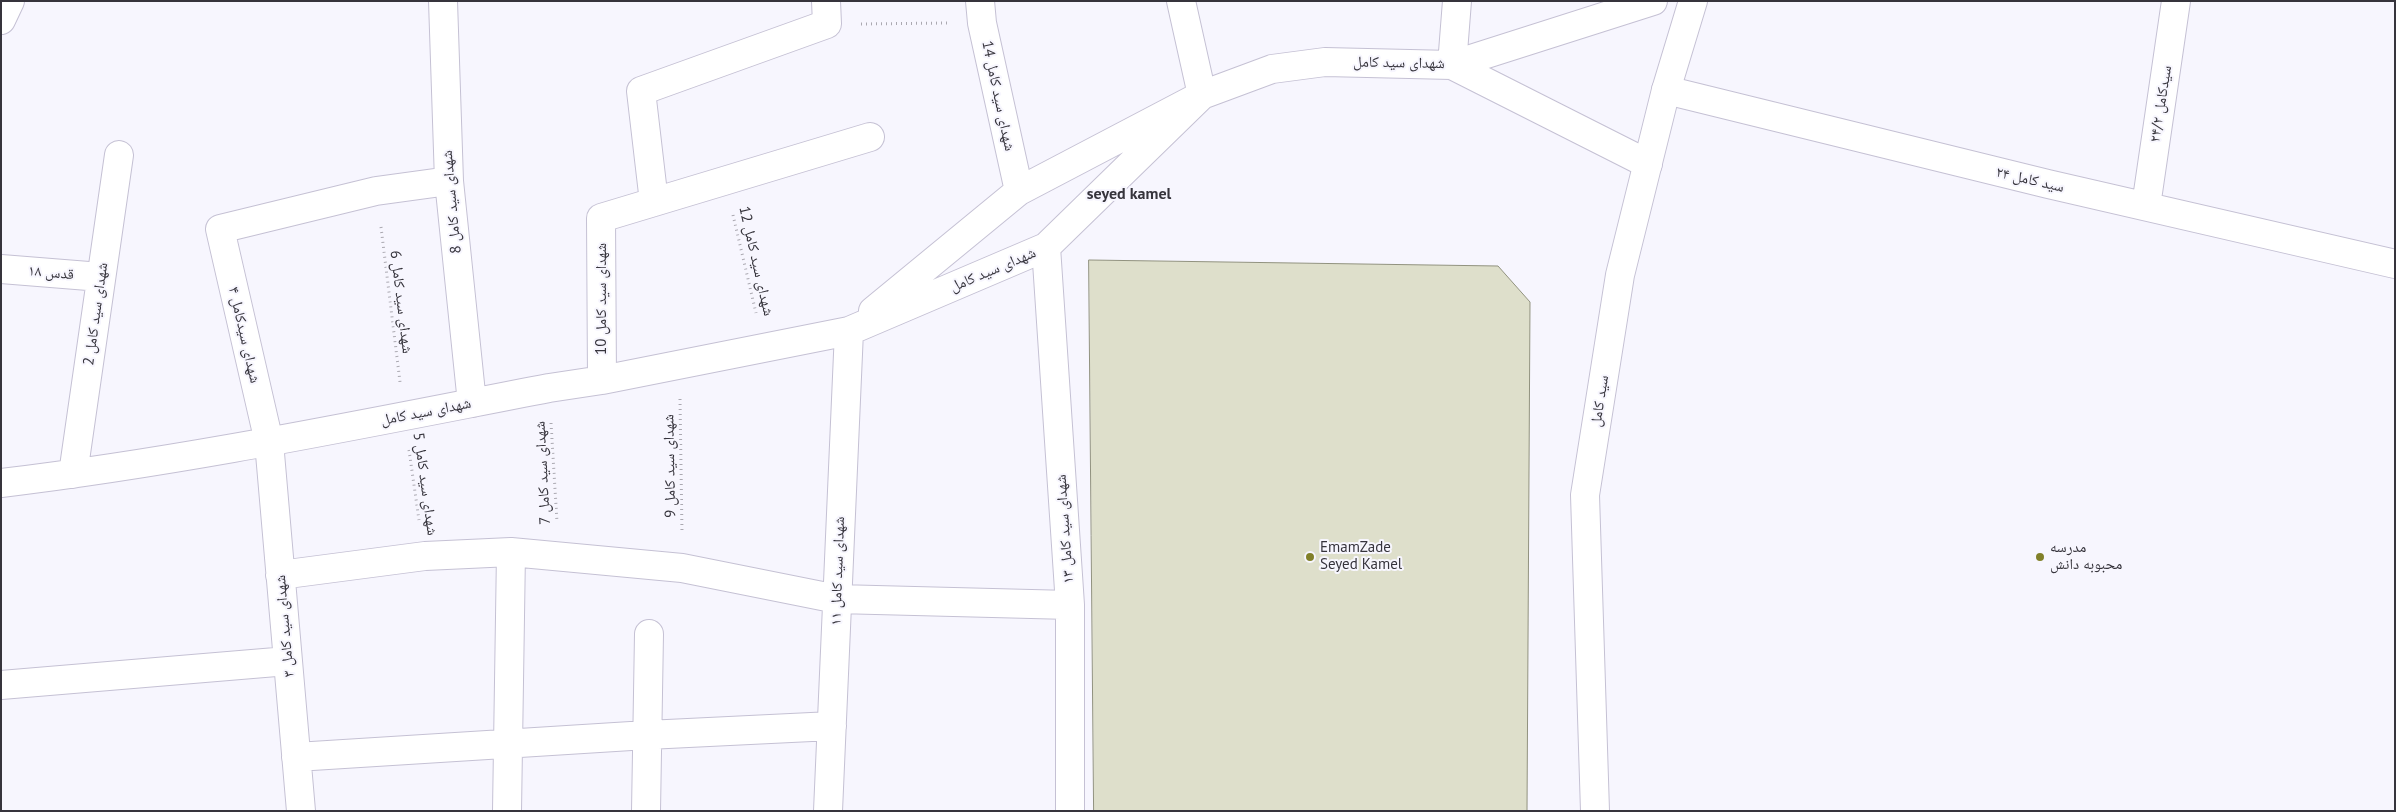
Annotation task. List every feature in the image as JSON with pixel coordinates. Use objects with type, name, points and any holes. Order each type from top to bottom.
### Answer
[{"type":"street","points":[[1,20],[10,1]]},
{"type":"street","name":"شهدای سید کامل 8","points":[[443,1],[448,181],[472,403]]},
{"type":"street","points":[[1181,1],[1202,95]]},
{"type":"street","points":[[1457,1],[1452,65],[1648,164]]},
{"type":"street","name":"شهدای سید کامل","points":[[849,331],[1019,191],[1202,95],[1272,69],[1325,62],[1452,65],[1653,1]]},
{"type":"street","name":"سید کامل","points":[[1595,811],[1585,495],[1620,275],[1666,90],[1693,1]]},
{"type":"street","name":"سیدکامل ۲۴/۲","points":[[2146,206],[2176,1]]},
{"type":"street","name":"شهدای سید کامل 14","points":[[981,12],[1019,191]]},
{"type":"street","points":[[827,13],[641,91],[654,202],[870,137]]},
{"type":"street","name":"سید کامل ۲۴","points":[[1666,90],[2048,184],[2395,264]]},
{"type":"street","name":"شهدای سید کامل","points":[[1,483],[73,474],[269,442],[549,388],[602,380],[849,331],[1046,248],[1202,95]]},
{"type":"street","name":"شهدای سید کامل 2","points":[[73,474],[119,155]]},
{"type":"street","points":[[376,191],[448,181]]},
{"type":"street","name":"شهدای سیدکامل ۴","points":[[269,442],[220,229],[376,191]]},
{"type":"street","name":"شهدای سید کامل 10","points":[[602,380],[601,218],[654,202]]},
{"type":"street","name":"شهدای سید کامل ۱۳","points":[[1046,248],[1070,605],[1070,811]]},
{"type":"street","name":"قدس ۱۸","points":[[1,268],[102,277]]},
{"type":"street","name":"شهدای سید کامل ۱۱","points":[[828,811],[849,331]]},
{"type":"street","name":"شهدای سید کامل ۳","points":[[269,442],[301,811]]},
{"type":"street","points":[[280,575],[425,556],[511,552],[682,568],[837,599],[1070,605]]},
{"type":"street","points":[[507,811],[511,552]]},
{"type":"street","points":[[646,811],[649,634]]},
{"type":"street","points":[[1,685],[288,661]]},
{"type":"street","points":[[296,757],[508,743],[832,726]]},
{"type":"path","points":[[827,13],[981,12]]},
{"type":"path","name":"شهدای سید کامل 12","points":[[725,180],[764,347]]},
{"type":"path","name":"شهدای سید کامل 6","points":[[376,191],[404,416]]},
{"type":"path","name":"شهدای سید کامل 9","points":[[680,363],[682,568]]},
{"type":"path","name":"شهدای سید کامل 7","points":[[549,388],[559,556]]},
{"type":"path","name":"شهدای سید کامل 5","points":[[404,416],[425,556]]},
{"type":"building","name":"EmamZade Seyed Kamel","points":[[1089,260],[1498,266],[1530,302],[1527,811],[1094,811]]},
{"type":"place","name":"EmamZade Seyed Kamel","points":[[1310,557]]},
{"type":"place","name":"مدرسه محبوبه دانش","points":[[2040,557]]},
{"type":"district","name":"seyed kamel","points":[[1129,194]]}]
